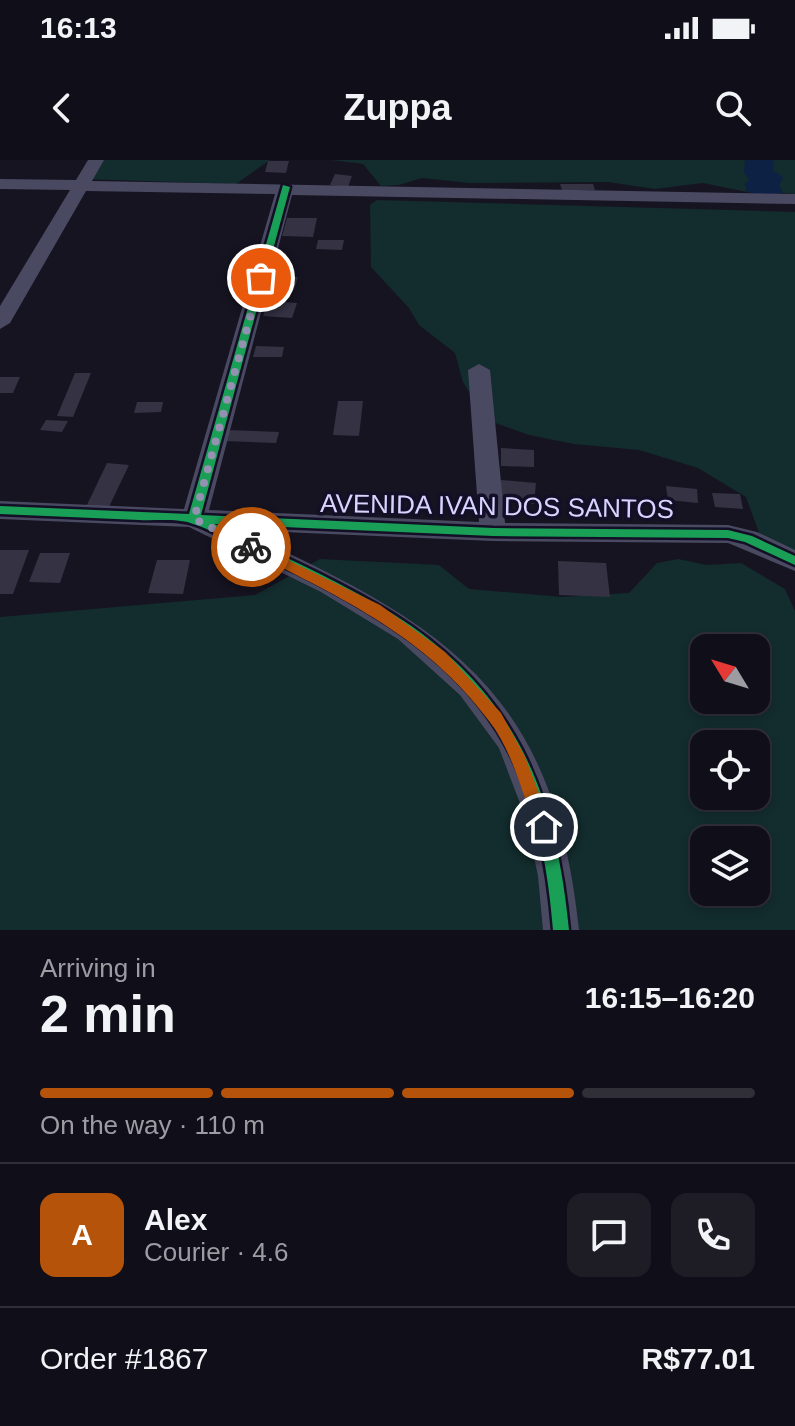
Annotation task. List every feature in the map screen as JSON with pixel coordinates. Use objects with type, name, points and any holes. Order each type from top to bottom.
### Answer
[{"type":"street","points":[[0,323],[96,160]]},
{"type":"street","points":[[0,184],[795,199]]},
{"type":"street","points":[[286,187],[194,519],[375,609],[440,656],[496,717],[518,757],[544,827],[561,930]]},
{"type":"street","points":[[479,370],[493,532]]},
{"type":"street","name":"AVENIDA IVAN DOS SANTOS","points":[[0,510],[493,532],[728,534],[748,539],[795,561]]},
{"type":"green space","points":[[96,160],[270,160],[236,184],[83,179]]},
{"type":"green space","points":[[331,160],[795,160],[795,194],[783,193],[779,186],[745,183],[747,192],[703,183],[655,189],[608,182],[470,183],[422,178],[399,185],[381,186],[363,164]]},
{"type":"green space","points":[[377,200],[795,212],[795,565],[762,541],[746,497],[698,468],[639,450],[574,444],[529,435],[487,420],[463,382],[455,353],[419,325],[409,308],[371,267],[370,205]]},
{"type":"green space","points":[[320,559],[439,565],[469,589],[563,597],[629,593],[657,563],[678,559],[707,565],[741,563],[785,589],[795,611],[795,930],[0,930],[0,617],[255,595]]},
{"type":"water","points":[[777,172],[783,178],[779,186],[783,193],[764,196],[747,192],[745,183],[759,173]]},
{"type":"building","points":[[268,161],[289,161],[286,173],[265,172]]},
{"type":"building","points":[[335,174],[352,176],[348,187],[330,185]]},
{"type":"building","points":[[560,184],[593,184],[595,190],[562,190]]},
{"type":"building","points":[[287,218],[317,218],[313,237],[282,236]]},
{"type":"building","points":[[318,240],[344,240],[342,250],[316,249]]},
{"type":"building","points":[[270,275],[298,277],[294,290],[265,289]]},
{"type":"building","points":[[269,301],[297,303],[292,318],[263,316]]},
{"type":"building","points":[[256,346],[284,347],[282,357],[253,357]]},
{"type":"building","points":[[75,373],[91,373],[73,417],[57,416]]},
{"type":"building","points":[[0,377],[20,377],[13,393],[0,393]]},
{"type":"building","points":[[338,401],[363,401],[359,436],[333,435]]},
{"type":"building","points":[[137,402],[163,402],[161,412],[134,413]]},
{"type":"building","points":[[46,420],[68,421],[62,432],[40,430]]},
{"type":"building","points":[[228,430],[279,432],[276,443],[225,441]]},
{"type":"building","points":[[501,448],[534,450],[534,467],[501,466]]},
{"type":"building","points":[[107,463],[129,465],[108,509],[86,507]]},
{"type":"building","points":[[501,480],[536,483],[534,504],[499,501]]},
{"type":"building","points":[[666,486],[697,489],[698,503],[668,500]]},
{"type":"building","points":[[712,493],[740,494],[743,509],[715,507]]},
{"type":"building","points":[[0,550],[29,550],[13,594],[0,594]]},
{"type":"building","points":[[40,553],[70,553],[60,583],[29,582]]},
{"type":"building","points":[[157,560],[190,560],[183,594],[148,593]]},
{"type":"building","points":[[558,561],[606,563],[610,597],[559,595]]},
{"type":"waterway","points":[[759,160],[759,173]]},
{"type":"cycle path","points":[[286,187],[194,519],[308,573],[391,619],[470,686],[510,739],[533,791],[555,876],[561,930]]},
{"type":"cycle path","points":[[0,510],[493,532],[728,534],[748,539],[795,561]]},
{"type":"way so far","points":[[251,547],[194,519],[261,278]]},
{"type":"route","points":[[251,547],[375,609],[440,656],[496,717],[518,757],[544,827]]}]
